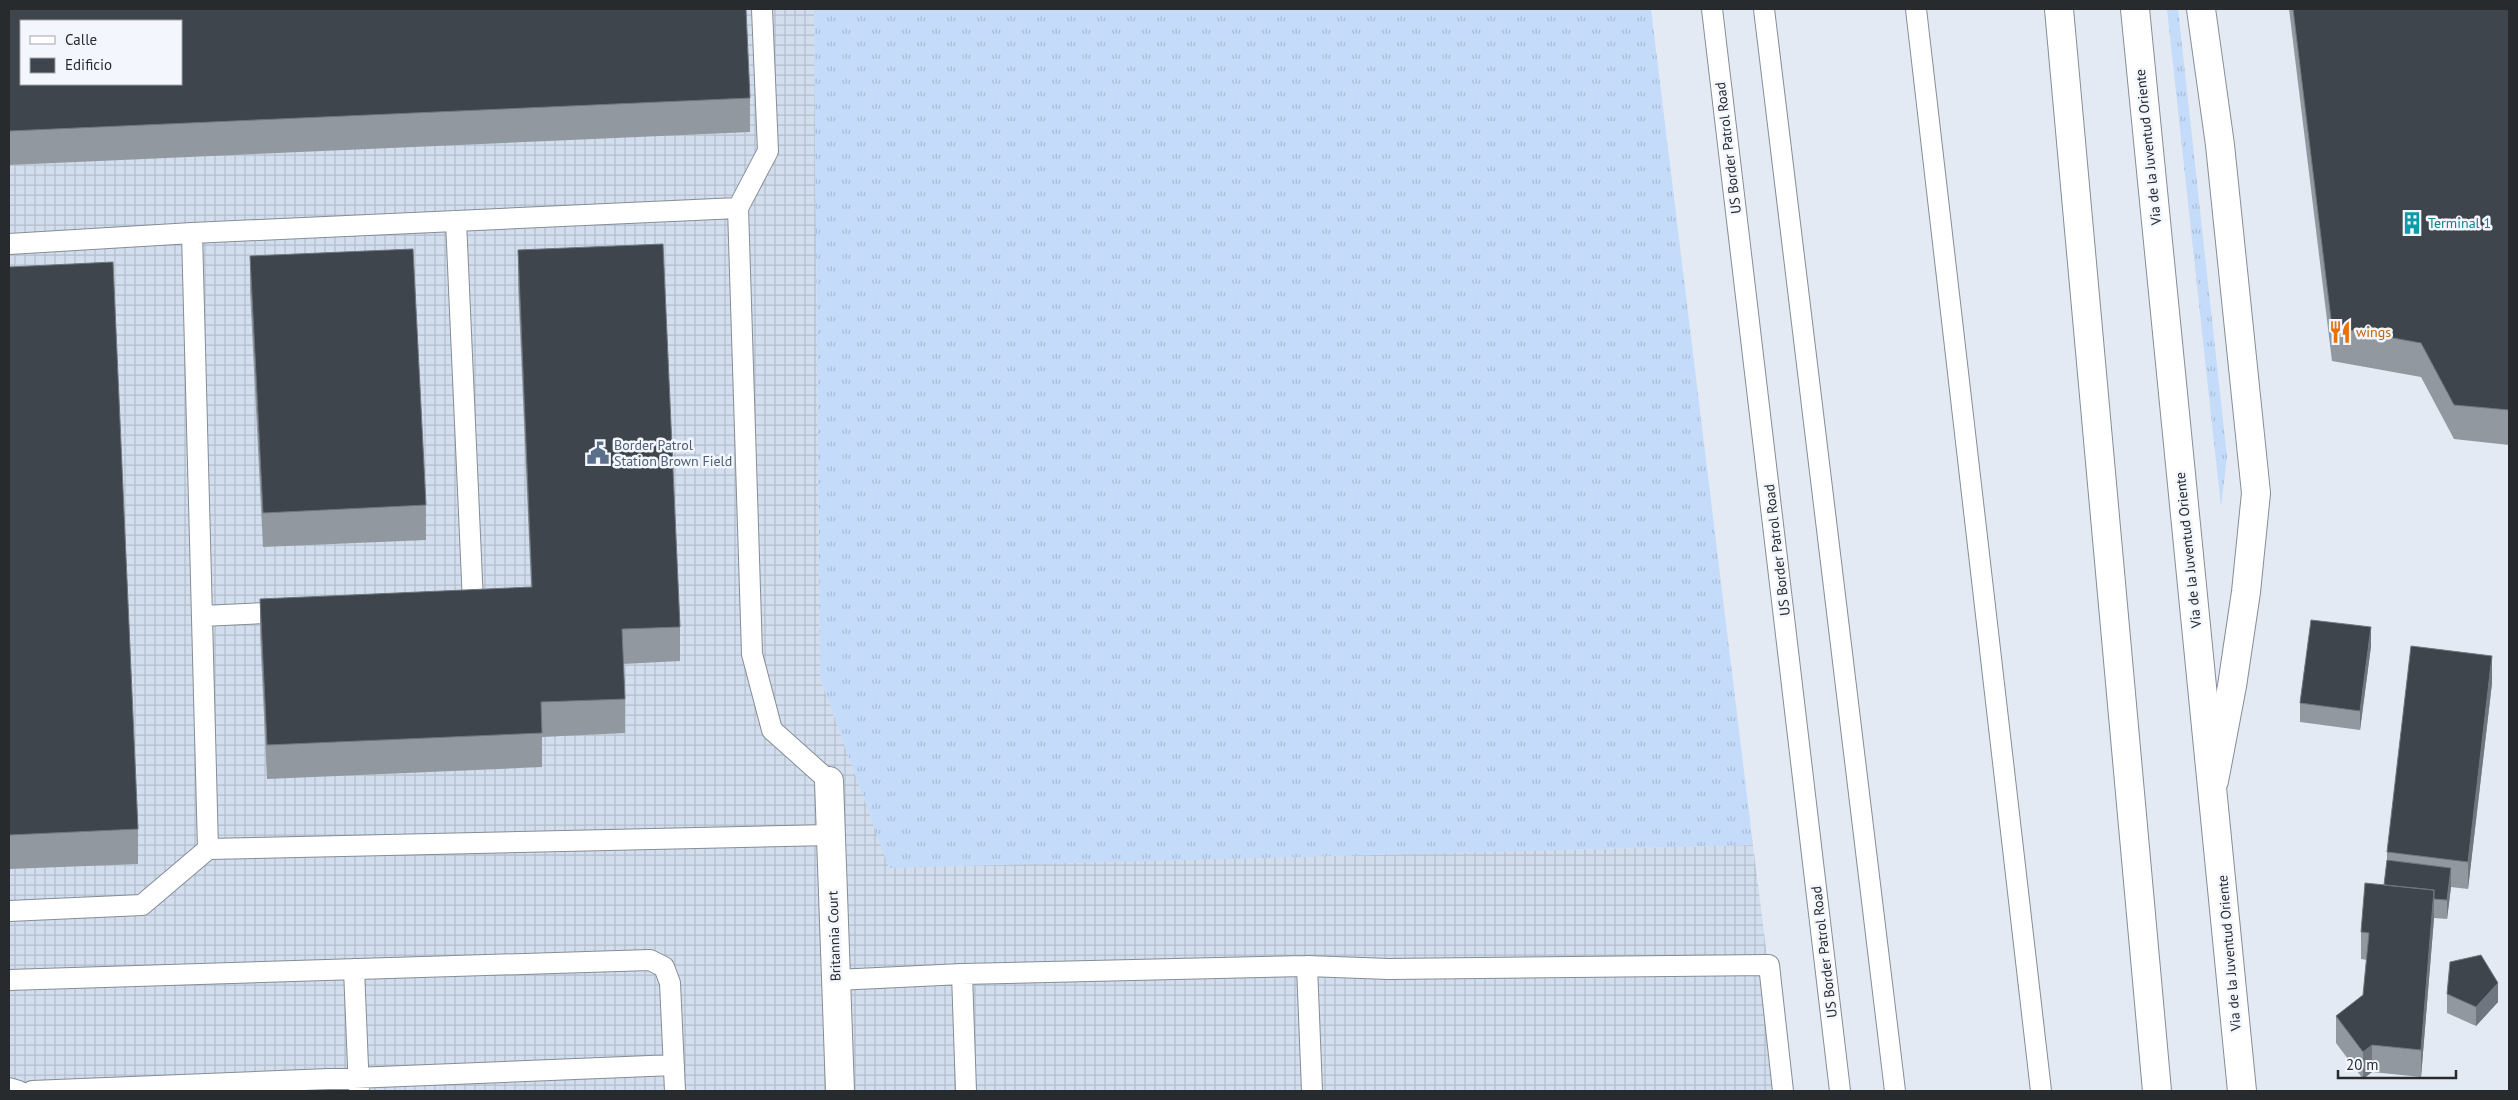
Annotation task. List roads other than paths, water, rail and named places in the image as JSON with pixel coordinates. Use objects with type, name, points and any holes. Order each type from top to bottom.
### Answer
[{"type":"main road","points":[[2059,9],[2157,1091]]},
{"type":"main road","name":"Via de la Juventud Oriente","points":[[2135,9],[2242,1091]]},
{"type":"main road","points":[[2201,9],[2223,174],[2256,493],[2246,592],[2232,686],[2213,787]]},
{"type":"main road","name":"Britannia Court","points":[[829,781],[840,1091]]},
{"type":"lane","points":[[762,9],[768,151],[738,208],[752,654],[772,730],[829,781]]},
{"type":"lane","name":"US Border Patrol Road","points":[[1712,9],[1840,1091]]},
{"type":"lane","points":[[1764,9],[1895,1091]]},
{"type":"lane","points":[[1916,9],[2041,1091]]},
{"type":"lane","points":[[9,244],[192,233],[738,208]]},
{"type":"lane","points":[[444,604],[473,602],[456,221]]},
{"type":"lane","points":[[192,233],[208,849]]},
{"type":"lane","points":[[202,616],[308,611]]},
{"type":"lane","points":[[9,911],[142,905],[208,849],[831,835]]},
{"type":"lane","points":[[9,980],[650,960],[664,967],[670,983],[675,1091]]},
{"type":"lane","points":[[836,980],[962,974],[1307,966],[1389,969],[1769,965],[1783,1091]]},
{"type":"lane","points":[[1307,966],[1312,1091]]},
{"type":"lane","points":[[354,969],[359,1085]]},
{"type":"lane","points":[[962,974],[966,1091]]},
{"type":"lane","points":[[32,1091],[359,1085],[674,1066]]},
{"type":"lane","points":[[9,1088],[19,1091]]},
{"type":"place","name":"Terminal 1","points":[[2412,223]]},
{"type":"place","name":"wings","points":[[2340,332]]},
{"type":"place","name":"Border Patrol Station Brown Field","points":[[598,453]]}]
